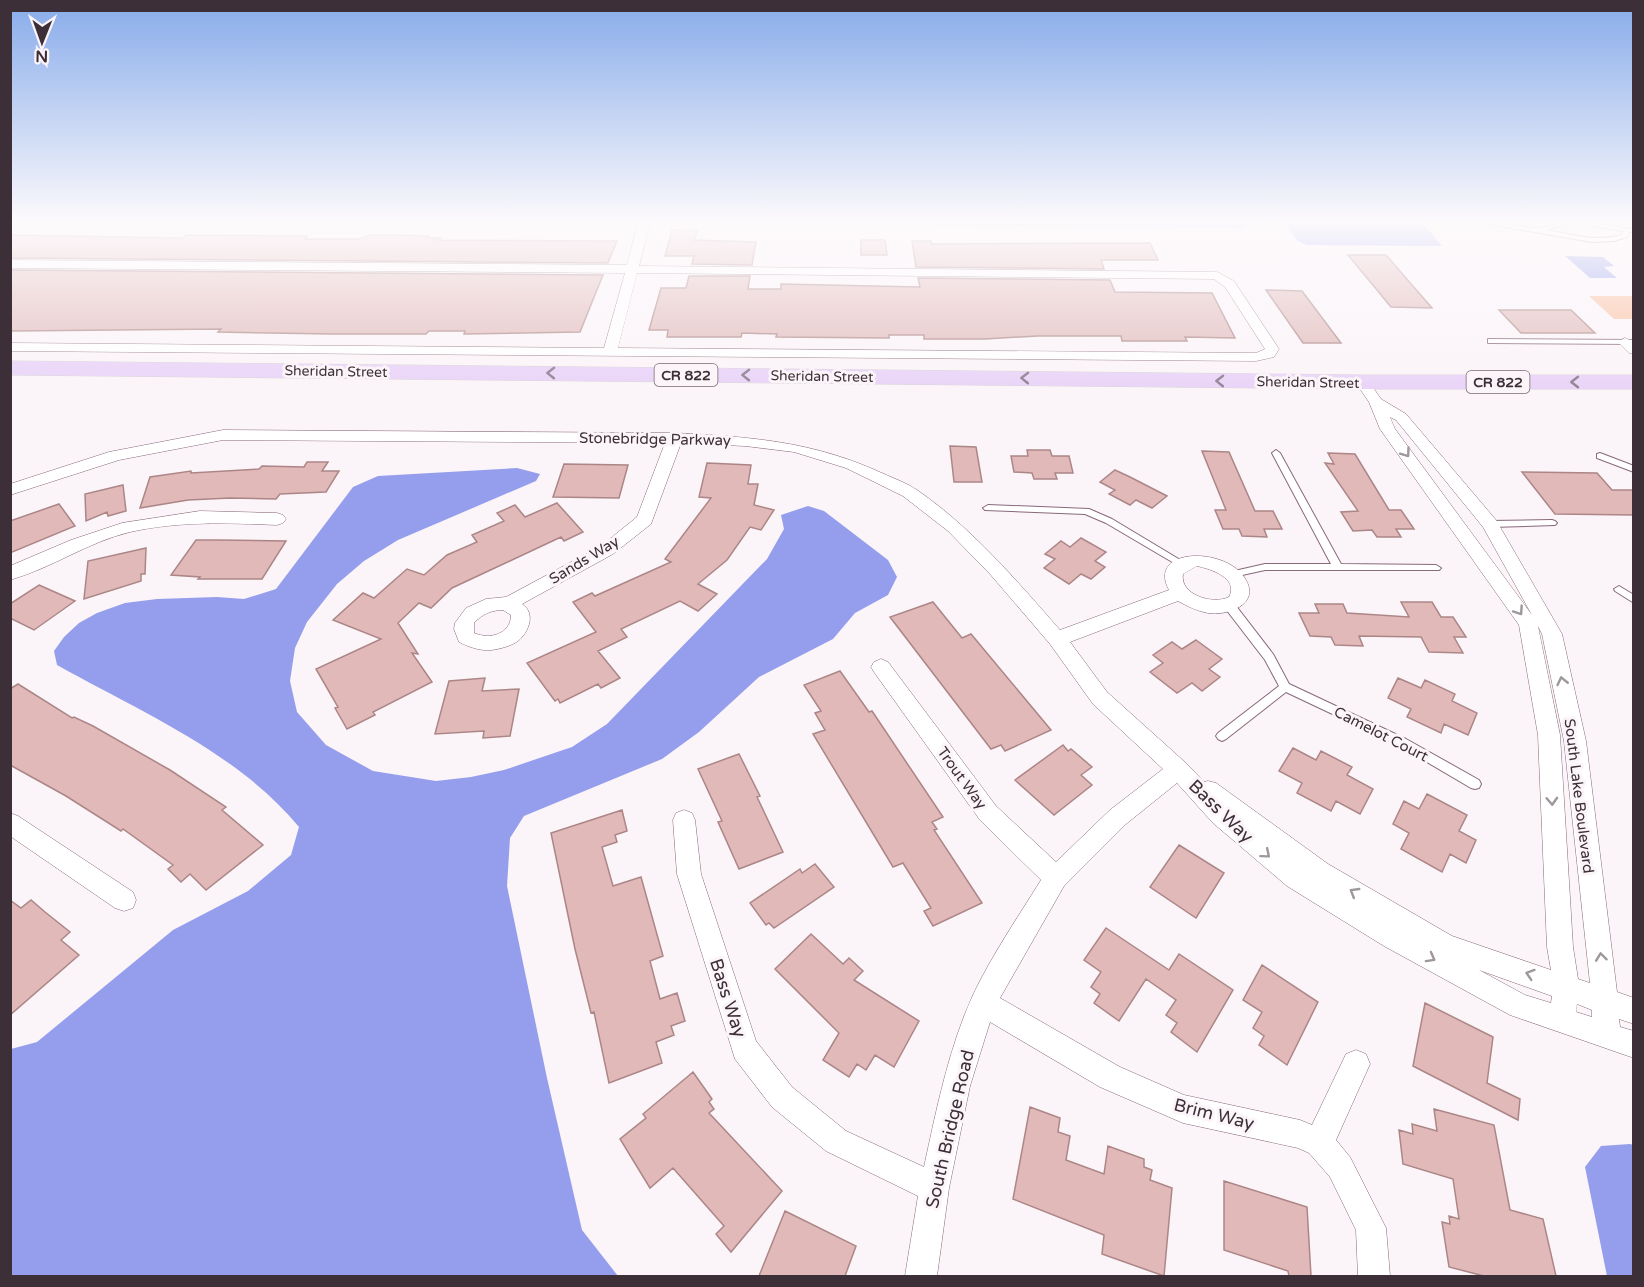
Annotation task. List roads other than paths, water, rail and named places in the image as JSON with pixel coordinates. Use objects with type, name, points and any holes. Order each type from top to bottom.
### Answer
[{"type":"main road","name":"Sheridan Street","points":[[10,368],[1376,402],[1631,388]]},
{"type":"main road","name":"Sheridan Street","points":[[10,389],[601,384],[1362,382],[1631,388]]},
{"type":"street","points":[[610,351],[628,283]]},
{"type":"street","name":"Sheridan Street","points":[[10,347],[1257,357],[1269,354],[1272,349],[1228,283]]},
{"type":"street","name":"South Lake Boulevard","points":[[1362,382],[1376,402],[1389,429],[1528,624],[1548,735],[1560,947],[1566,986],[1562,1021]]},
{"type":"street","name":"South Lake Boulevard","points":[[1376,402],[1401,417],[1490,524],[1552,634],[1575,741],[1587,857],[1602,962],[1604,1002],[1623,1042]]},
{"type":"street","name":"Stonebridge Parkway","points":[[10,490],[103,457],[161,443],[223,435],[675,438],[745,441],[796,448],[852,465],[909,492],[954,527],[996,570],[1057,639],[1100,698],[1179,770]]},
{"type":"street","name":"Sands Way","points":[[508,604],[607,550],[645,520],[675,438]]},
{"type":"street","points":[[10,574],[77,544],[128,527],[200,517],[277,519]]},
{"type":"street","points":[[1197,561],[1210,562],[1233,574],[1240,583],[1242,592],[1238,600],[1229,605],[1216,607],[1203,606],[1179,592],[1173,584],[1172,575],[1176,567],[1197,561]]},
{"type":"street","points":[[1057,639],[1179,592]]},
{"type":"street","name":"Trout Way","points":[[881,667],[988,813],[1056,878]]},
{"type":"street","name":"Bass Way","points":[[1179,770],[1246,816],[1320,872],[1445,946],[1566,986],[1604,1002]]},
{"type":"street","name":"Bass Way","points":[[1179,770],[1221,816],[1296,878],[1393,937],[1519,1006],[1623,1042]]},
{"type":"street","name":"South Bridge Road","points":[[921,1276],[934,1188],[956,1086],[983,1003],[1056,878],[1118,817],[1179,770]]},
{"type":"street","name":"Bass Way","points":[[684,820],[689,874],[744,1049],[782,1097],[836,1141],[934,1188]]},
{"type":"street","points":[[10,823],[124,900]]},
{"type":"street","points":[[1604,1002],[1634,1011]]},
{"type":"street","name":"Brim Way","points":[[983,1003],[1110,1077],[1183,1109],[1300,1134],[1319,1143],[1340,1167],[1371,1228],[1374,1276]]},
{"type":"street","points":[[1319,1143],[1356,1064]]},
{"type":"lane","points":[[1491,341],[1631,345]]},
{"type":"lane","points":[[1276,453],[1338,568]]},
{"type":"lane","points":[[1600,456],[1634,469]]},
{"type":"lane","points":[[988,508],[1086,511],[1109,521],[1182,564]]},
{"type":"lane","points":[[1490,524],[1552,523]]},
{"type":"lane","points":[[1233,574],[1265,567],[1436,568]]},
{"type":"lane","points":[[1619,589],[1634,600]]},
{"type":"lane","points":[[1222,736],[1285,687],[1269,657],[1229,605]]},
{"type":"lane","name":"Camelot Court","points":[[1285,687],[1402,742],[1475,784]]},
{"type":"water","points":[[517,468],[540,474],[536,481],[398,540],[364,561],[337,584],[307,622],[295,648],[290,681],[297,712],[326,745],[373,771],[436,781],[504,770],[572,747],[607,724],[767,559],[784,529],[781,515],[808,506],[824,511],[888,560],[897,577],[888,595],[855,613],[833,639],[759,677],[699,732],[662,759],[524,816],[510,838],[507,886],[547,1078],[582,1230],[618,1276],[11,1276],[11,1049],[37,1042],[173,930],[248,891],[291,855],[299,827],[274,800],[217,755],[154,717],[57,665],[54,651],[64,637],[79,623],[97,613],[125,603],[157,599],[217,597],[244,599],[276,589],[353,487],[378,476]]},
{"type":"water","points":[[1634,1145],[1633,1276],[1607,1276],[1585,1167],[1601,1146]]}]
